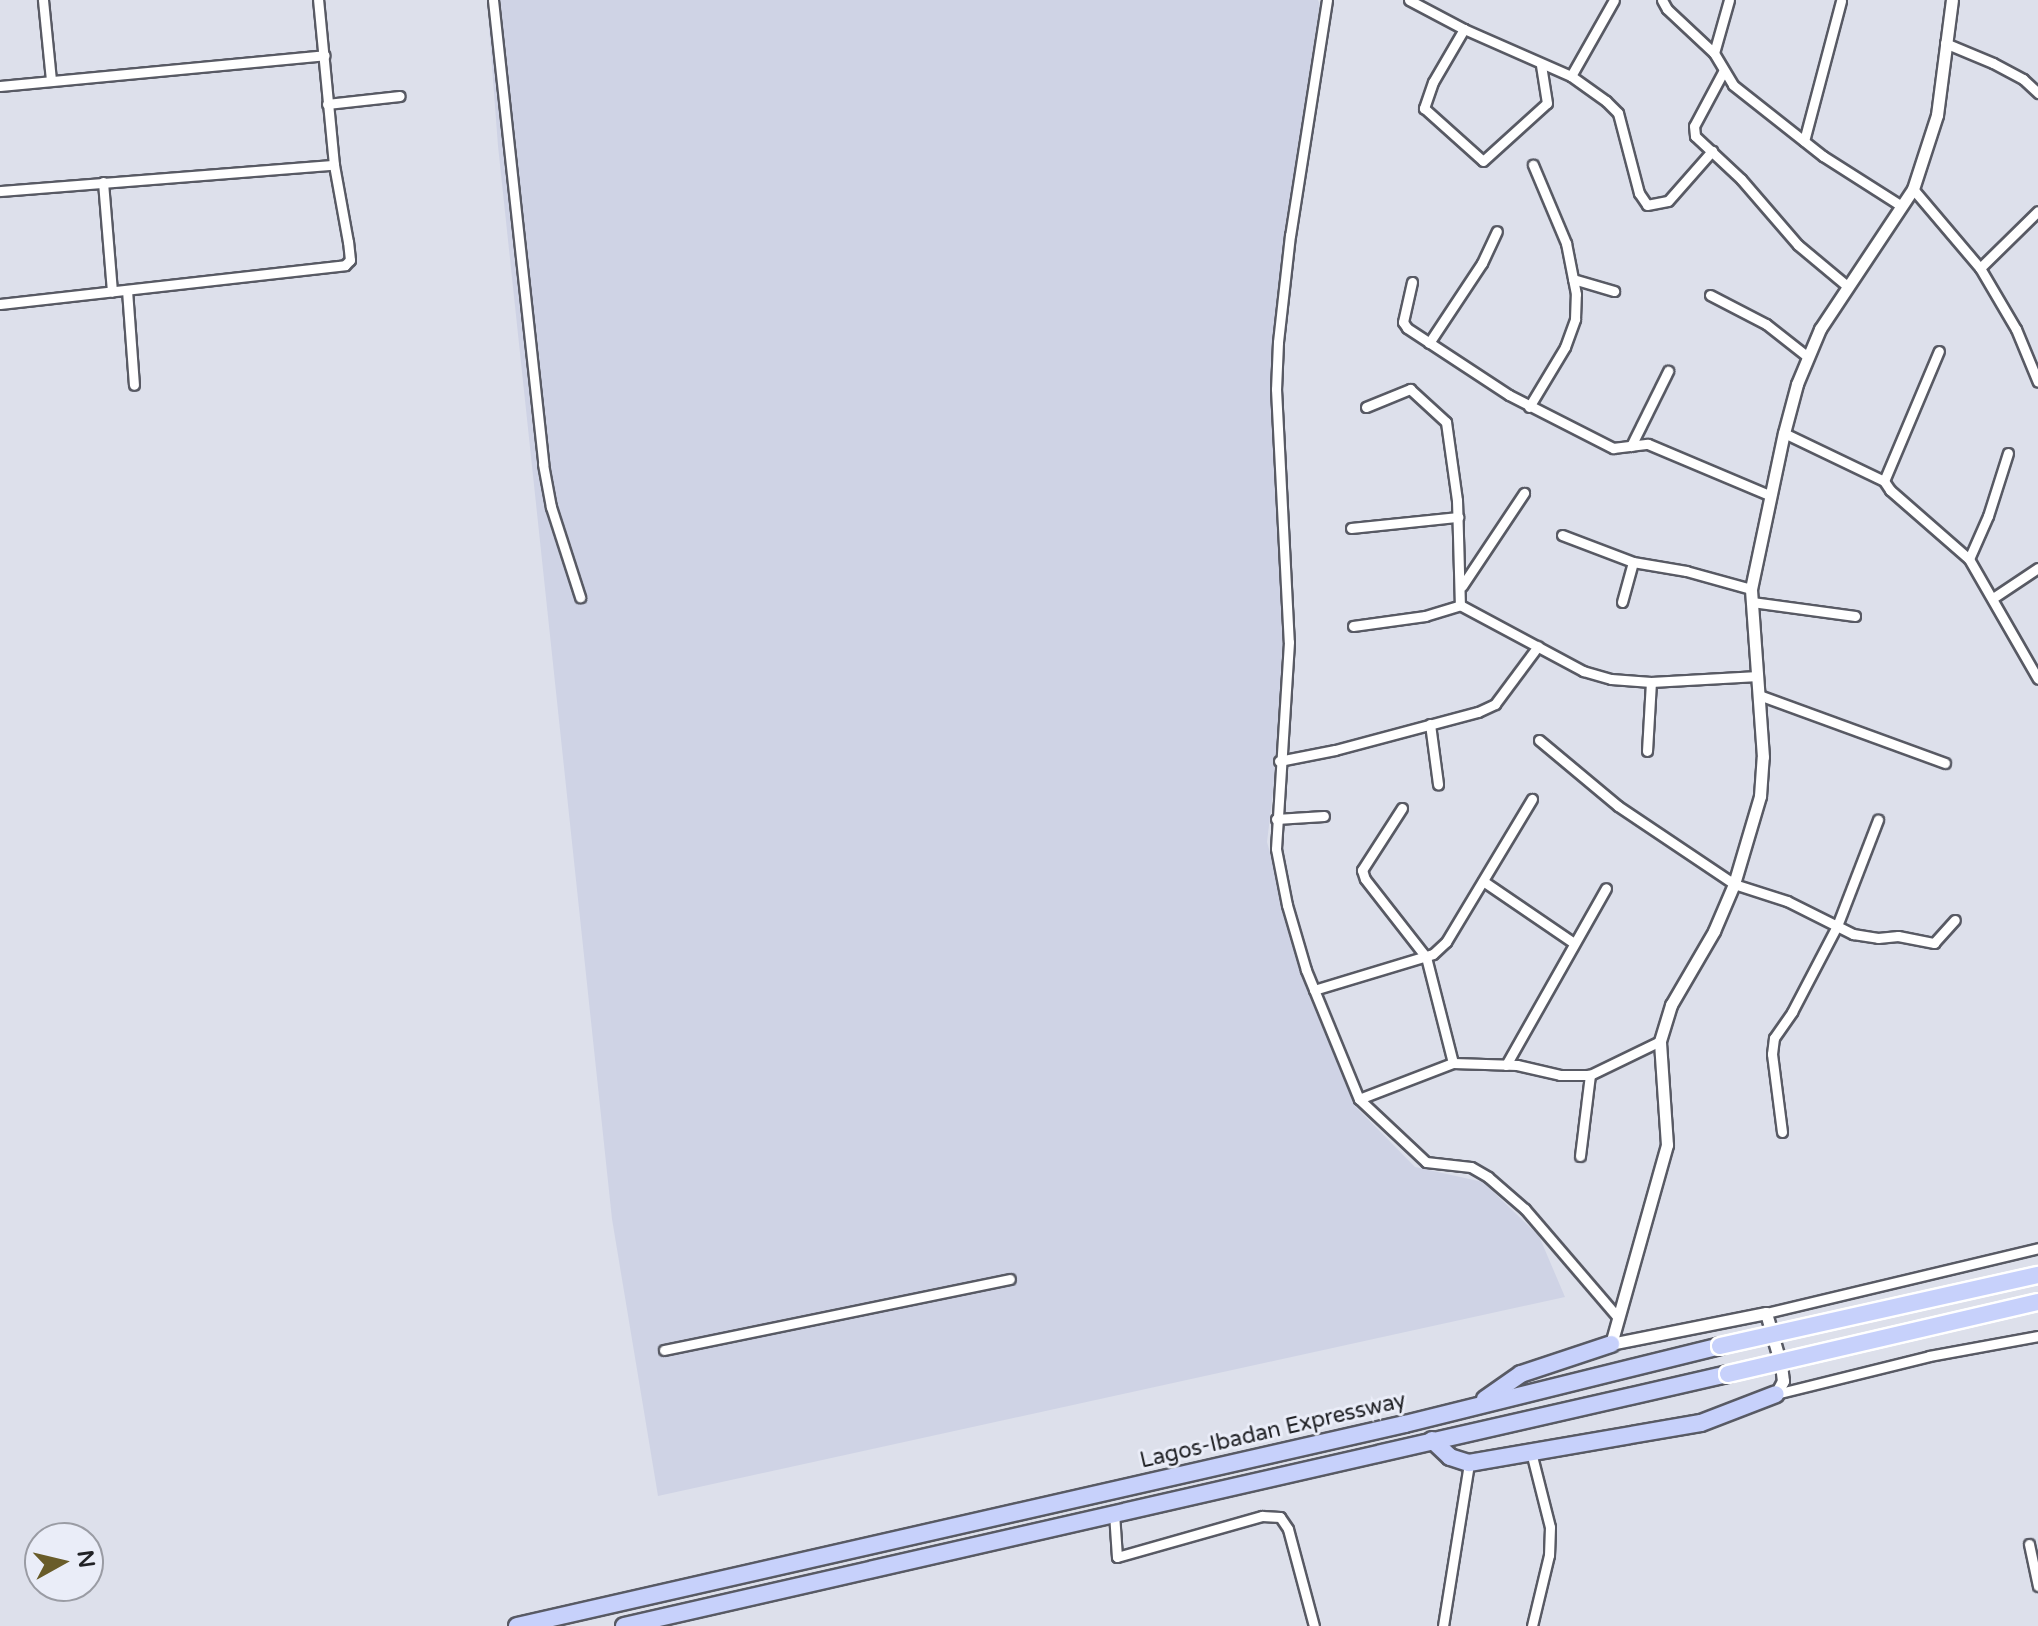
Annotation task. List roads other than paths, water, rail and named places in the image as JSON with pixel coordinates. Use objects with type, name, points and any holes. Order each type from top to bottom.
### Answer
[{"type":"highway","name":"Lagos-Ibadan Expressway","points":[[517,1626],[1391,1427],[1720,1346],[2038,1275]]},
{"type":"highway","name":"Lagos-Ibadan Expressway","points":[[624,1626],[2038,1302]]},
{"type":"highway","points":[[1479,1404],[1521,1374],[1611,1344]]},
{"type":"highway","points":[[1432,1440],[1450,1457],[1469,1463],[1701,1423],[1776,1394]]},
{"type":"street","points":[[43,0],[51,80]]},
{"type":"street","points":[[0,304],[345,265],[350,260],[334,165],[318,0]]},
{"type":"street","points":[[493,0],[543,464],[551,507],[580,597]]},
{"type":"street","points":[[1327,0],[1290,235],[1278,342],[1276,389],[1289,642],[1279,761],[1276,849],[1287,905],[1314,990],[1359,1099],[1426,1162],[1471,1167],[1488,1177],[1525,1209],[1616,1315]]},
{"type":"street","points":[[1409,0],[1464,29],[1571,76],[1618,113],[1639,193],[1647,205],[1668,201],[1712,151]]},
{"type":"street","points":[[1571,76],[1614,0]]},
{"type":"street","points":[[1662,0],[1667,9],[1714,53],[1733,85],[1804,141],[1900,205]]},
{"type":"street","points":[[1714,53],[1729,0]]},
{"type":"street","points":[[1952,0],[1937,115],[1913,189],[1846,285],[1808,357],[1784,433],[1769,495],[1752,595],[1763,757],[1760,796],[1734,884],[1714,931],[1671,1005],[1660,1041],[1667,1145],[1616,1315],[1611,1344],[1766,1313],[2038,1248]]},
{"type":"street","points":[[1804,141],[1841,1]]},
{"type":"street","points":[[1464,29],[1433,82],[1424,108],[1483,161],[1547,103],[1541,65]]},
{"type":"street","points":[[1945,43],[2023,79],[2038,93]]},
{"type":"street","points":[[0,86],[325,55]]},
{"type":"street","points":[[1723,72],[1693,131],[1798,245],[1846,285]]},
{"type":"street","points":[[327,104],[400,96]]},
{"type":"street","points":[[0,191],[334,165]]},
{"type":"street","points":[[1529,407],[1575,319],[1573,279],[1559,224],[1533,165]]},
{"type":"street","points":[[103,182],[112,292]]},
{"type":"street","points":[[1913,189],[1980,268],[2016,329],[2035,368],[2038,382]]},
{"type":"street","points":[[1980,268],[2038,211]]},
{"type":"street","points":[[1429,343],[1482,263],[1497,231]]},
{"type":"street","points":[[1573,279],[1614,291]]},
{"type":"street","points":[[1412,282],[1403,322],[1429,343],[1529,407],[1613,448],[1648,444],[1769,495]]},
{"type":"street","points":[[127,290],[134,385]]},
{"type":"street","points":[[1710,295],[1766,324],[1808,357]]},
{"type":"street","points":[[1884,481],[1939,351]]},
{"type":"street","points":[[1631,446],[1668,371]]},
{"type":"street","points":[[1366,407],[1410,389],[1446,422],[1458,517],[1462,586],[1460,605]]},
{"type":"street","points":[[1784,433],[1884,481],[1890,490],[1969,559],[2038,679]]},
{"type":"street","points":[[1969,559],[1988,516],[2008,453]]},
{"type":"street","points":[[1462,586],[1524,493]]},
{"type":"street","points":[[1351,528],[1458,517]]},
{"type":"street","points":[[1562,535],[1633,562],[1686,571],[1752,595],[1855,616]]},
{"type":"street","points":[[1622,602],[1633,562]]},
{"type":"street","points":[[1993,598],[2038,568]]},
{"type":"street","points":[[1353,626],[1425,616],[1460,605],[1583,671],[1611,679],[1651,682],[1758,676]]},
{"type":"street","points":[[1279,761],[1335,750],[1478,712],[1495,704],[1538,646]]},
{"type":"street","points":[[1647,751],[1651,682]]},
{"type":"street","points":[[1759,695],[1945,763]]},
{"type":"street","points":[[1430,724],[1438,784]]},
{"type":"street","points":[[1539,740],[1618,806],[1734,884],[1787,901],[1853,934],[1878,938],[1898,936],[1934,943],[1955,920]]},
{"type":"street","points":[[1314,990],[1426,957],[1446,942],[1532,799]]},
{"type":"street","points":[[1402,808],[1362,870],[1365,879],[1426,957],[1453,1063]]},
{"type":"street","points":[[1276,819],[1324,816]]},
{"type":"street","points":[[1782,1132],[1772,1054],[1774,1038],[1792,1012],[1837,926],[1878,820]]},
{"type":"street","points":[[1483,881],[1574,943]]},
{"type":"street","points":[[1506,1065],[1606,888]]},
{"type":"street","points":[[1359,1099],[1453,1063],[1506,1065],[1560,1075],[1590,1075],[1660,1041]]},
{"type":"street","points":[[1580,1156],[1590,1075]]},
{"type":"street","points":[[664,1350],[1010,1279]]},
{"type":"street","points":[[1766,1313],[1783,1381],[1776,1394]]},
{"type":"street","points":[[1776,1394],[1929,1356],[2038,1336]]},
{"type":"street","points":[[1531,1452],[1550,1527],[1549,1555],[1532,1626]]},
{"type":"street","points":[[1443,1626],[1469,1463]]},
{"type":"street","points":[[1114,1513],[1117,1557],[1262,1516],[1280,1517],[1288,1529],[1314,1626]]},
{"type":"street","points":[[2029,1544],[2036,1565],[2038,1586]]}]
